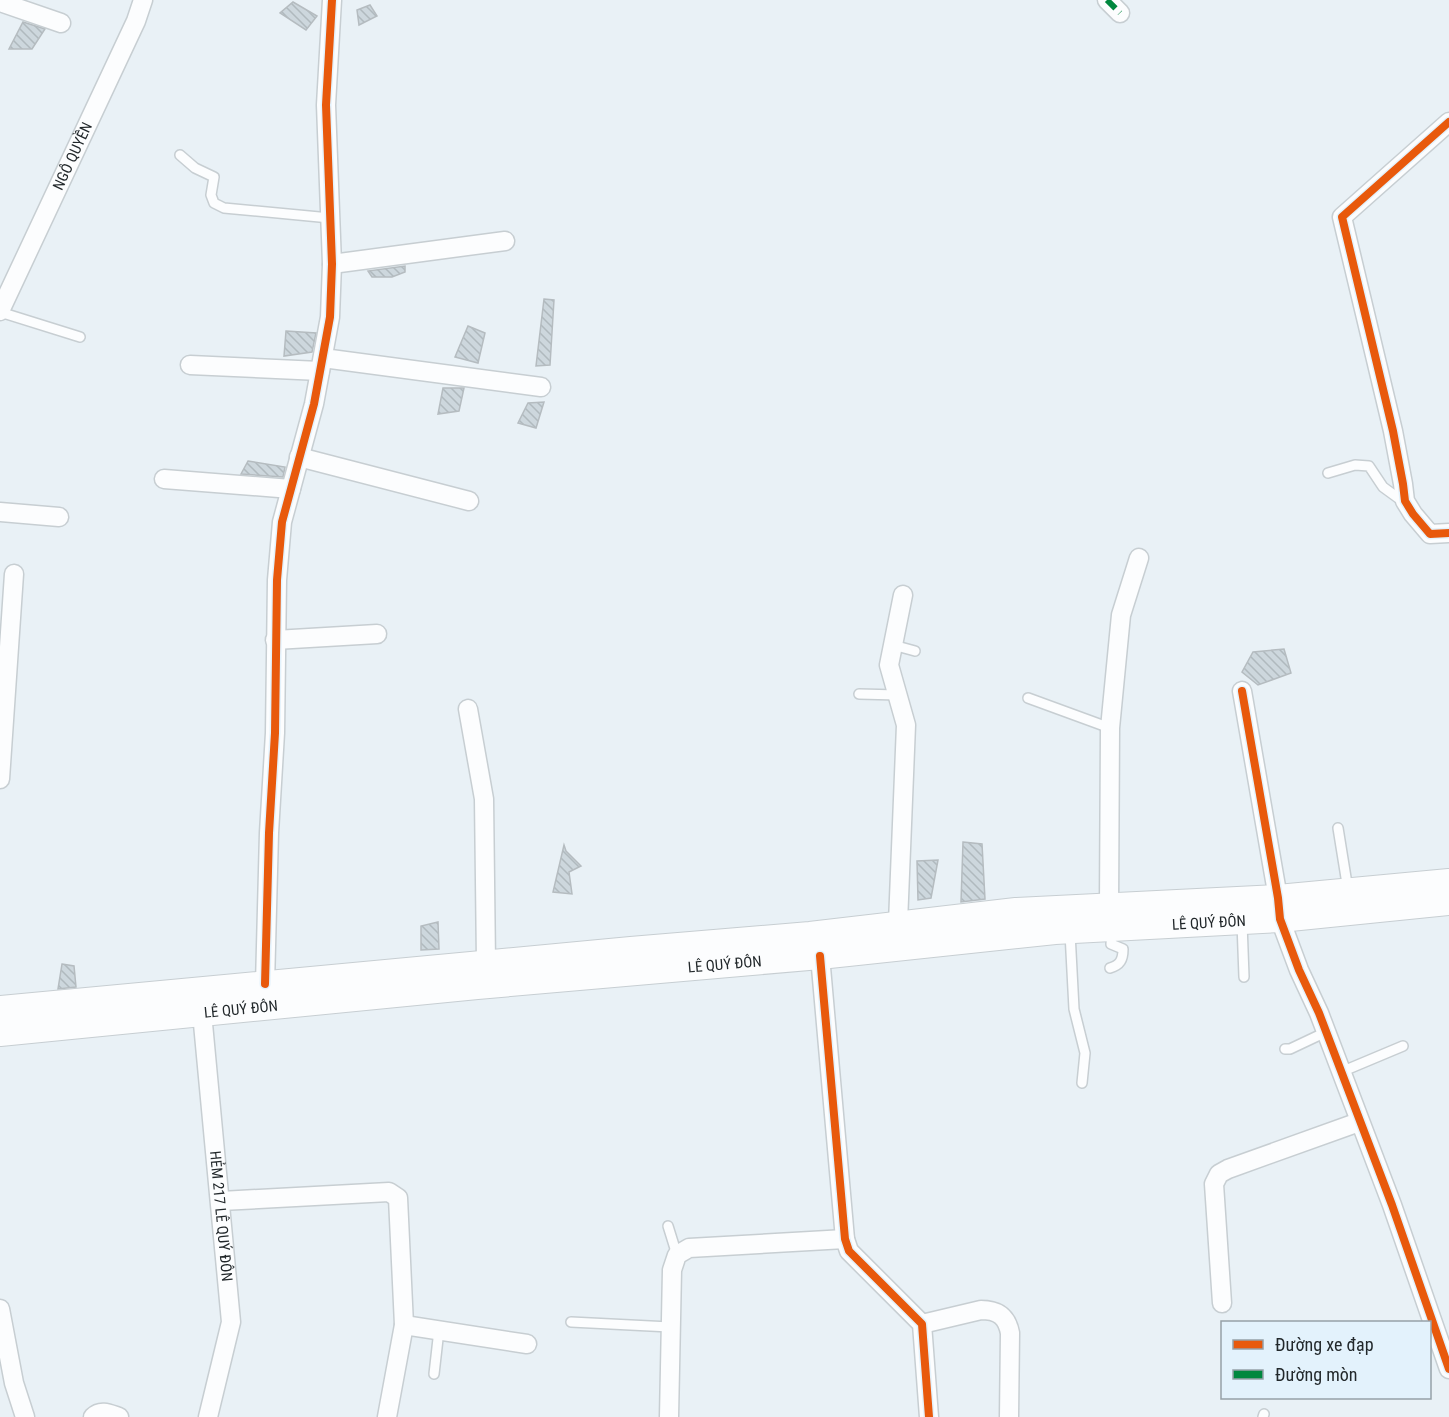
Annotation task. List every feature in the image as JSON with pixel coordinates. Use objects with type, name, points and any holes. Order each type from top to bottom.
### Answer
[{"type":"main road","name":"LÊ QUÝ ĐÔN","points":[[0,1033],[202,1013],[633,960],[898,923],[1016,911],[1111,917],[1242,920],[1279,908],[1348,892],[1449,882]]},
{"type":"main road","name":"LÊ QUÝ ĐÔN","points":[[0,1009],[486,963],[820,956],[1070,930],[1111,917],[1449,902]]},
{"type":"street","name":"NGÔ QUYỀN","points":[[0,311],[136,21],[143,0]]},
{"type":"street","points":[[265,984],[269,833],[275,733],[277,580],[282,522],[321,365],[330,317],[332,264],[326,105],[332,0]]},
{"type":"street","points":[[0,2],[61,24]]},
{"type":"street","points":[[1449,122],[1341,217],[1393,431],[1407,504],[1430,534],[1449,533]]},
{"type":"street","points":[[332,264],[505,241]]},
{"type":"street","points":[[190,365],[321,365],[541,387]]},
{"type":"street","points":[[299,458],[469,501]]},
{"type":"street","points":[[164,480],[291,489]]},
{"type":"street","points":[[0,512],[59,517]]},
{"type":"street","points":[[1111,917],[1110,728],[1121,615],[1139,558]]},
{"type":"street","points":[[0,779],[14,574]]},
{"type":"street","points":[[898,923],[906,725],[889,665],[903,595]]},
{"type":"street","points":[[275,640],[377,634]]},
{"type":"street","points":[[1242,691],[1279,908],[1392,1205],[1449,1370]]},
{"type":"street","points":[[468,709],[484,799],[486,963]]},
{"type":"street","points":[[820,956],[845,1239],[849,1251],[922,1324],[929,1417]]},
{"type":"street","name":"HẺM 217 LÊ QUÝ ĐÔN","points":[[202,1013],[231,1322],[208,1417]]},
{"type":"street","points":[[1222,1303],[1214,1184],[1219,1174],[1359,1122]]},
{"type":"street","points":[[221,1201],[389,1192],[398,1198],[404,1325],[387,1417]]},
{"type":"street","points":[[669,1417],[672,1270],[677,1255],[689,1248],[845,1239]]},
{"type":"street","points":[[0,1308],[14,1383],[25,1417]]},
{"type":"street","points":[[922,1324],[981,1310],[990,1310],[1004,1316],[1010,1333],[1009,1417]]},
{"type":"street","points":[[404,1325],[526,1344]]},
{"type":"street","points":[[93,1417],[97,1413],[104,1412],[119,1417]]},
{"type":"lane","points":[[180,155],[195,168],[214,177],[211,195],[214,203],[224,208],[330,218]]},
{"type":"lane","points":[[0,311],[80,337]]},
{"type":"lane","points":[[1328,473],[1355,465],[1369,466],[1383,487],[1407,504]]},
{"type":"lane","points":[[893,645],[915,651]]},
{"type":"lane","points":[[859,694],[898,695]]},
{"type":"lane","points":[[1028,698],[1110,728]]},
{"type":"lane","points":[[1338,828],[1348,892]]},
{"type":"lane","points":[[1110,968],[1117,966],[1123,952],[1123,949],[1111,944],[1111,917]]},
{"type":"lane","points":[[1242,920],[1244,977]]},
{"type":"lane","points":[[1070,930],[1074,1009],[1085,1053],[1082,1083]]},
{"type":"lane","points":[[1285,1050],[1326,1032]]},
{"type":"lane","points":[[1341,1072],[1403,1046]]},
{"type":"lane","points":[[668,1226],[677,1255]]},
{"type":"lane","points":[[571,1322],[670,1327]]},
{"type":"lane","points":[[434,1374],[439,1330]]},
{"type":"building","points":[[293,2],[317,16],[306,30],[280,13]]},
{"type":"building","points":[[370,5],[377,16],[359,25],[357,10]]},
{"type":"building","points":[[23,22],[45,29],[32,49],[9,49]]},
{"type":"building","points":[[405,266],[405,272],[392,277],[372,277],[368,271]]},
{"type":"building","points":[[544,299],[554,300],[550,365],[536,366]]},
{"type":"building","points":[[468,326],[485,333],[478,363],[455,357]]},
{"type":"building","points":[[286,331],[316,333],[312,352],[284,356]]},
{"type":"building","points":[[443,388],[464,388],[459,411],[438,414]]},
{"type":"building","points":[[544,402],[536,428],[518,423],[528,403]]},
{"type":"building","points":[[248,461],[285,467],[283,477],[241,474]]},
{"type":"building","points":[[1284,649],[1291,673],[1258,685],[1242,672],[1253,652]]},
{"type":"building","points":[[963,842],[982,844],[985,899],[961,902]]},
{"type":"building","points":[[564,845],[566,851],[581,866],[569,872],[572,894],[553,892]]},
{"type":"building","points":[[938,860],[931,898],[918,900],[917,861]]},
{"type":"building","points":[[438,922],[439,949],[421,950],[421,926]]},
{"type":"building","points":[[62,964],[74,966],[76,987],[58,989]]},
{"type":"marked path","points":[[1107,0],[1120,13]]},
{"type":"cycle path","points":[[265,984],[269,833],[275,733],[277,580],[282,522],[314,404],[330,317],[332,264],[326,105],[332,0]]},
{"type":"cycle path","points":[[1449,122],[1342,217],[1393,431],[1405,501],[1430,534],[1449,533]]},
{"type":"cycle path","points":[[1242,691],[1280,919],[1299,970],[1319,1013],[1392,1205],[1449,1369]]},
{"type":"cycle path","points":[[820,956],[845,1239],[849,1251],[922,1324],[929,1417]]}]
